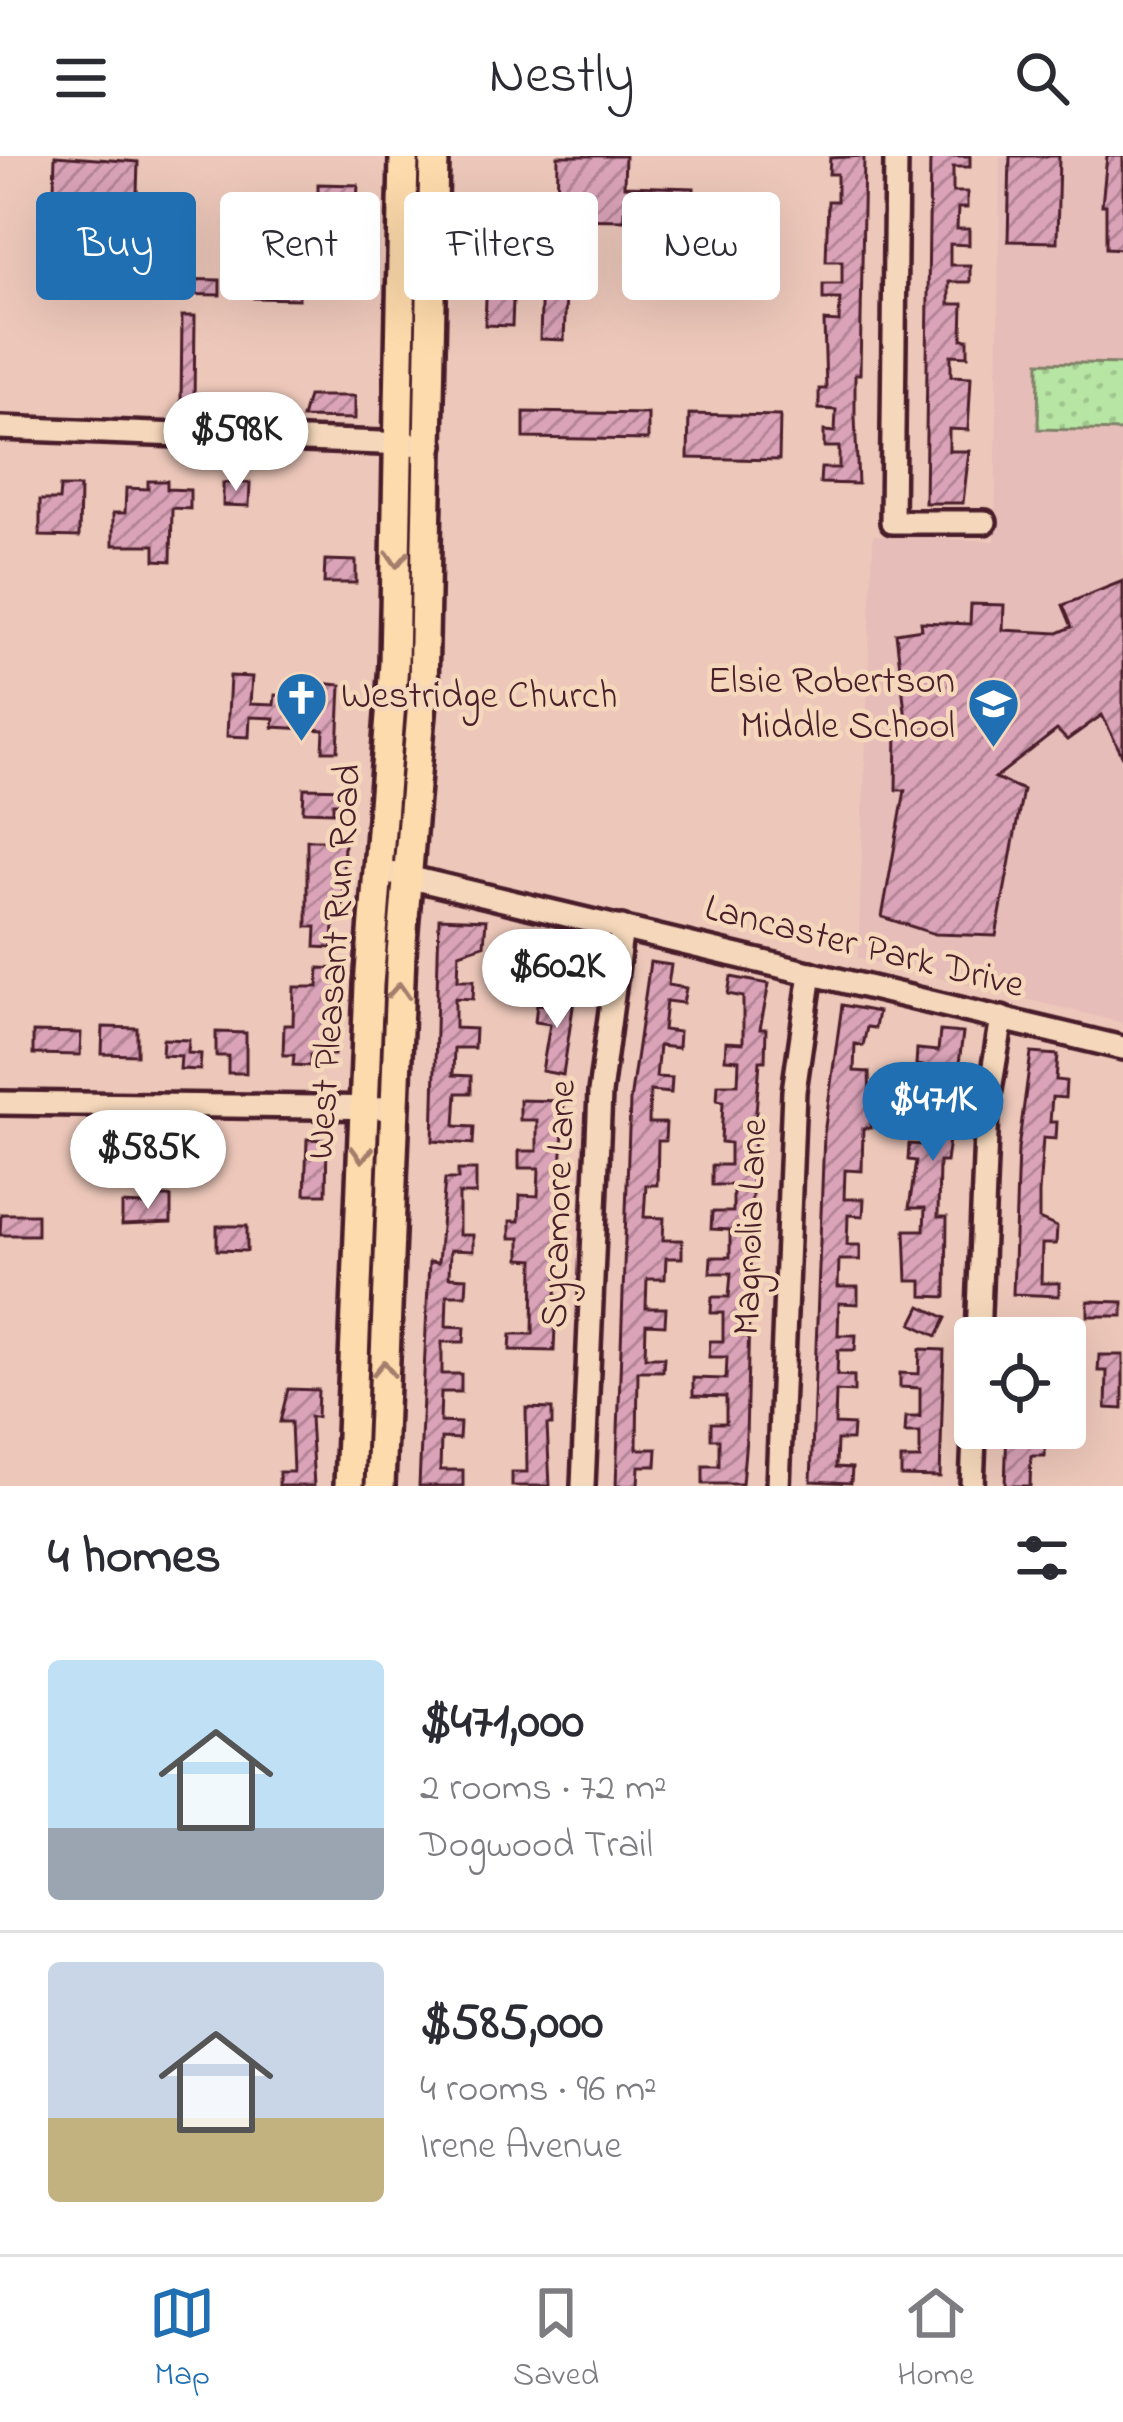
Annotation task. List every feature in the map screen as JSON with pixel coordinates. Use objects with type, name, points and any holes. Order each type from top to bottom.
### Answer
[{"type":"main road","name":"West Pleasant Run Road","points":[[380,1486],[393,1108],[394,664],[404,156]]},
{"type":"main road","name":"West Pleasant Run Road","points":[[434,156],[434,192]]},
{"type":"main road","points":[[400,236],[404,236]]},
{"type":"main road","name":"West Pleasant Run Road","points":[[349,1486],[364,1108],[392,871],[424,665],[433,300]]},
{"type":"main road","points":[[398,365],[432,366]]},
{"type":"main road","points":[[394,664],[424,665]]},
{"type":"street","points":[[896,156],[892,522],[985,522]]},
{"type":"street","points":[[0,428],[432,445]]},
{"type":"street","name":"Lancaster Park Drive","points":[[392,871],[1123,1048]]},
{"type":"street","name":"Sycamore Lane","points":[[583,1486],[600,1093],[622,927]]},
{"type":"street","name":"Magnolia Lane","points":[[778,1486],[794,1091],[811,973]]},
{"type":"street","points":[[979,1317],[987,1108],[1002,1018]]},
{"type":"street","points":[[0,1103],[393,1108]]},
{"type":"street","points":[[972,1486],[974,1449]]},
{"type":"shaded area","name":"Elsie Robertson Middle School","points":[[1000,156],[1123,156],[1123,1023],[858,958],[873,535],[995,541]]},
{"type":"green space","points":[[1039,362],[1123,364],[1123,431],[1038,429]]},
{"type":"building","points":[[55,156],[138,162],[137,192],[54,192]]},
{"type":"building","points":[[558,156],[625,156],[624,186],[694,188],[694,192],[622,192],[622,220],[598,220],[598,192],[557,192]]},
{"type":"building","points":[[864,156],[860,374],[855,374],[858,484],[820,483],[821,468],[839,468],[839,447],[824,447],[824,431],[835,432],[836,410],[819,409],[819,389],[826,389],[824,321],[839,322],[840,299],[823,299],[823,284],[842,284],[842,261],[826,261],[828,201],[837,201],[837,174],[829,174],[830,158]]},
{"type":"building","points":[[930,156],[970,156],[970,167],[953,167],[953,192],[967,192],[967,208],[958,208],[957,229],[969,229],[969,245],[950,244],[950,265],[970,265],[970,282],[949,282],[949,304],[963,304],[962,339],[968,339],[968,356],[951,355],[951,376],[971,377],[968,430],[949,429],[949,451],[969,451],[963,503],[925,503]]},
{"type":"building","points":[[1010,156],[1059,156],[1057,242],[1008,241]]},
{"type":"building","points":[[1107,156],[1123,156],[1123,249],[1106,248],[1106,205],[1102,205]]},
{"type":"building","points":[[318,184],[358,185],[358,192],[318,192]]},
{"type":"building","points":[[196,280],[220,280],[220,295],[196,295]]},
{"type":"building","points":[[486,300],[513,300],[512,326],[485,325]]},
{"type":"building","points":[[541,300],[566,300],[564,340],[540,339]]},
{"type":"building","points":[[182,316],[195,316],[194,406],[181,406]]},
{"type":"building","points":[[308,396],[355,396],[355,419],[302,418]]},
{"type":"building","points":[[524,412],[648,414],[648,440],[524,438]]},
{"type":"building","points":[[689,414],[780,416],[779,460],[688,458]]},
{"type":"building","points":[[148,481],[167,481],[167,489],[190,490],[190,509],[172,508],[171,561],[155,560],[155,545],[113,545],[113,513],[125,513],[126,488],[148,489]]},
{"type":"building","points":[[223,483],[250,483],[249,506],[223,505]]},
{"type":"building","points":[[60,487],[80,487],[79,537],[40,536],[40,500],[59,500]]},
{"type":"building","points":[[325,560],[356,561],[356,583],[324,583]]},
{"type":"building","points":[[1123,581],[1123,757],[1102,715],[1067,740],[1057,730],[995,778],[1023,790],[996,936],[935,934],[882,917],[905,790],[896,790],[897,728],[907,728],[896,633],[922,629],[921,622],[970,624],[971,604],[1004,605],[1003,630],[1058,633],[1072,627],[1063,605]]},
{"type":"building","points":[[230,676],[252,677],[250,704],[274,705],[275,695],[318,697],[319,683],[341,685],[338,751],[323,751],[324,730],[273,727],[274,718],[250,717],[249,737],[227,736]]},
{"type":"building","points":[[304,788],[348,789],[348,803],[333,803],[333,812],[303,811]]},
{"type":"building","points":[[307,840],[344,840],[342,920],[334,920],[333,948],[315,947],[316,927],[307,927]]},
{"type":"building","points":[[439,918],[486,920],[484,945],[459,953],[458,980],[474,980],[473,999],[455,998],[455,1028],[475,1029],[474,1048],[454,1048],[453,1075],[471,1076],[471,1093],[457,1093],[455,1126],[474,1127],[473,1144],[433,1141]]},
{"type":"building","points":[[562,938],[585,942],[580,974],[537,966],[540,949],[559,952]]},
{"type":"building","points":[[650,962],[671,965],[668,985],[686,988],[683,1003],[666,1001],[663,1030],[679,1032],[678,1048],[659,1046],[656,1077],[672,1078],[671,1093],[650,1091],[649,1123],[666,1123],[665,1141],[658,1141],[657,1185],[646,1185],[644,1217],[664,1218],[663,1240],[682,1240],[682,1258],[666,1258],[665,1279],[647,1279],[646,1308],[666,1308],[665,1325],[646,1324],[645,1357],[664,1357],[663,1371],[638,1371],[637,1449],[657,1449],[656,1466],[639,1466],[638,1486],[616,1486],[630,1101]]},
{"type":"building","points":[[319,968],[341,969],[334,1055],[310,1055],[310,1066],[293,1065],[294,1055],[283,1055],[284,1025],[293,1025],[294,987],[318,987]]},
{"type":"building","points":[[731,977],[769,984],[760,1029],[766,1029],[765,1061],[760,1061],[753,1151],[746,1439],[742,1484],[703,1484],[703,1466],[719,1466],[719,1439],[711,1439],[711,1423],[726,1423],[726,1397],[693,1396],[693,1378],[726,1379],[727,1357],[709,1357],[710,1341],[723,1341],[723,1313],[711,1313],[712,1297],[729,1297],[731,1273],[710,1273],[711,1257],[730,1257],[730,1230],[711,1229],[712,1212],[733,1212],[733,1185],[712,1185],[712,1165],[730,1165],[730,1143],[721,1142],[723,1101],[717,1100],[718,1084],[738,1084],[739,1060],[725,1059],[726,1042],[743,1043],[743,997],[728,994]]},
{"type":"building","points":[[557,991],[575,993],[563,1075],[542,1071],[550,1024],[535,1022],[537,1004],[555,1006]]},
{"type":"building","points":[[842,1005],[878,1012],[875,1028],[867,1027],[863,1046],[855,1044],[854,1071],[869,1072],[871,1128],[863,1128],[862,1171],[845,1170],[844,1199],[864,1199],[863,1216],[848,1215],[847,1245],[860,1245],[860,1260],[839,1260],[838,1287],[858,1287],[858,1304],[839,1303],[838,1335],[856,1335],[855,1350],[838,1350],[837,1375],[854,1376],[854,1392],[836,1391],[835,1424],[853,1425],[852,1440],[837,1440],[836,1467],[852,1468],[851,1483],[811,1481],[824,1134]]},
{"type":"building","points":[[103,1027],[137,1028],[137,1055],[102,1054]]},
{"type":"building","points":[[940,1031],[963,1033],[946,1162],[939,1162],[938,1217],[947,1217],[946,1297],[922,1296],[922,1281],[907,1281],[905,1230],[924,1230],[925,1208],[909,1208],[916,1161],[908,1160],[909,1144],[926,1145],[927,1113],[913,1112],[914,1096],[922,1096],[923,1066],[916,1065],[917,1049],[938,1051]]},
{"type":"building","points":[[33,1032],[81,1033],[80,1055],[33,1054]]},
{"type":"building","points":[[216,1032],[246,1033],[246,1073],[228,1073],[228,1056],[216,1056]]},
{"type":"building","points":[[163,1039],[189,1040],[188,1053],[201,1054],[200,1070],[180,1069],[181,1056],[162,1055]]},
{"type":"building","points":[[1031,1053],[1058,1055],[1056,1080],[1066,1081],[1065,1098],[1052,1097],[1050,1122],[1057,1122],[1056,1139],[1043,1138],[1039,1193],[1039,1219],[1057,1227],[1056,1244],[1042,1244],[1041,1283],[1059,1283],[1059,1296],[1013,1294],[1018,1149]]},
{"type":"building","points":[[520,1100],[564,1101],[554,1351],[510,1350],[511,1334],[533,1334],[534,1260],[520,1259],[520,1238],[510,1238],[510,1221],[519,1221],[520,1195],[538,1196],[539,1168],[519,1168],[519,1151],[537,1151],[537,1120],[520,1120]]},
{"type":"building","points":[[307,1139],[327,1140],[326,1194],[305,1194]]},
{"type":"building","points":[[458,1170],[476,1170],[476,1194],[459,1194],[459,1235],[473,1235],[473,1251],[450,1250],[449,1277],[467,1278],[466,1295],[447,1295],[446,1326],[465,1327],[464,1342],[442,1342],[442,1374],[461,1374],[461,1392],[441,1392],[440,1422],[460,1423],[459,1439],[441,1438],[440,1470],[463,1470],[463,1486],[419,1486],[429,1262],[438,1263],[445,1179],[458,1179]]},
{"type":"building","points":[[145,1197],[171,1197],[171,1223],[122,1225],[122,1204],[145,1205]]},
{"type":"building","points":[[1,1214],[37,1214],[37,1235],[0,1235]]},
{"type":"building","points":[[217,1226],[247,1226],[247,1251],[217,1250]]},
{"type":"building","points":[[1088,1301],[1123,1302],[1123,1316],[1088,1316]]},
{"type":"building","points":[[921,1306],[946,1318],[937,1336],[912,1324]]},
{"type":"building","points":[[920,1349],[944,1350],[940,1477],[901,1476],[901,1459],[920,1459],[920,1433],[905,1433],[906,1417],[920,1417],[920,1388],[900,1387],[900,1373],[919,1374]]},
{"type":"building","points":[[1099,1355],[1123,1355],[1123,1409],[1106,1408],[1107,1371],[1098,1371]]},
{"type":"building","points":[[288,1389],[318,1390],[317,1417],[310,1417],[314,1486],[279,1486],[279,1472],[293,1472],[291,1422],[280,1422]]},
{"type":"building","points":[[526,1408],[552,1409],[552,1425],[547,1425],[550,1486],[512,1486],[512,1472],[527,1472]]},
{"type":"building","points":[[1006,1449],[1045,1449],[1045,1456],[1031,1456],[1030,1486],[1005,1486]]},
{"type":"place","name":"Westridge Church","points":[[302,743]]},
{"type":"place","name":"Elsie Robertson Middle School","points":[[994,750]]}]
